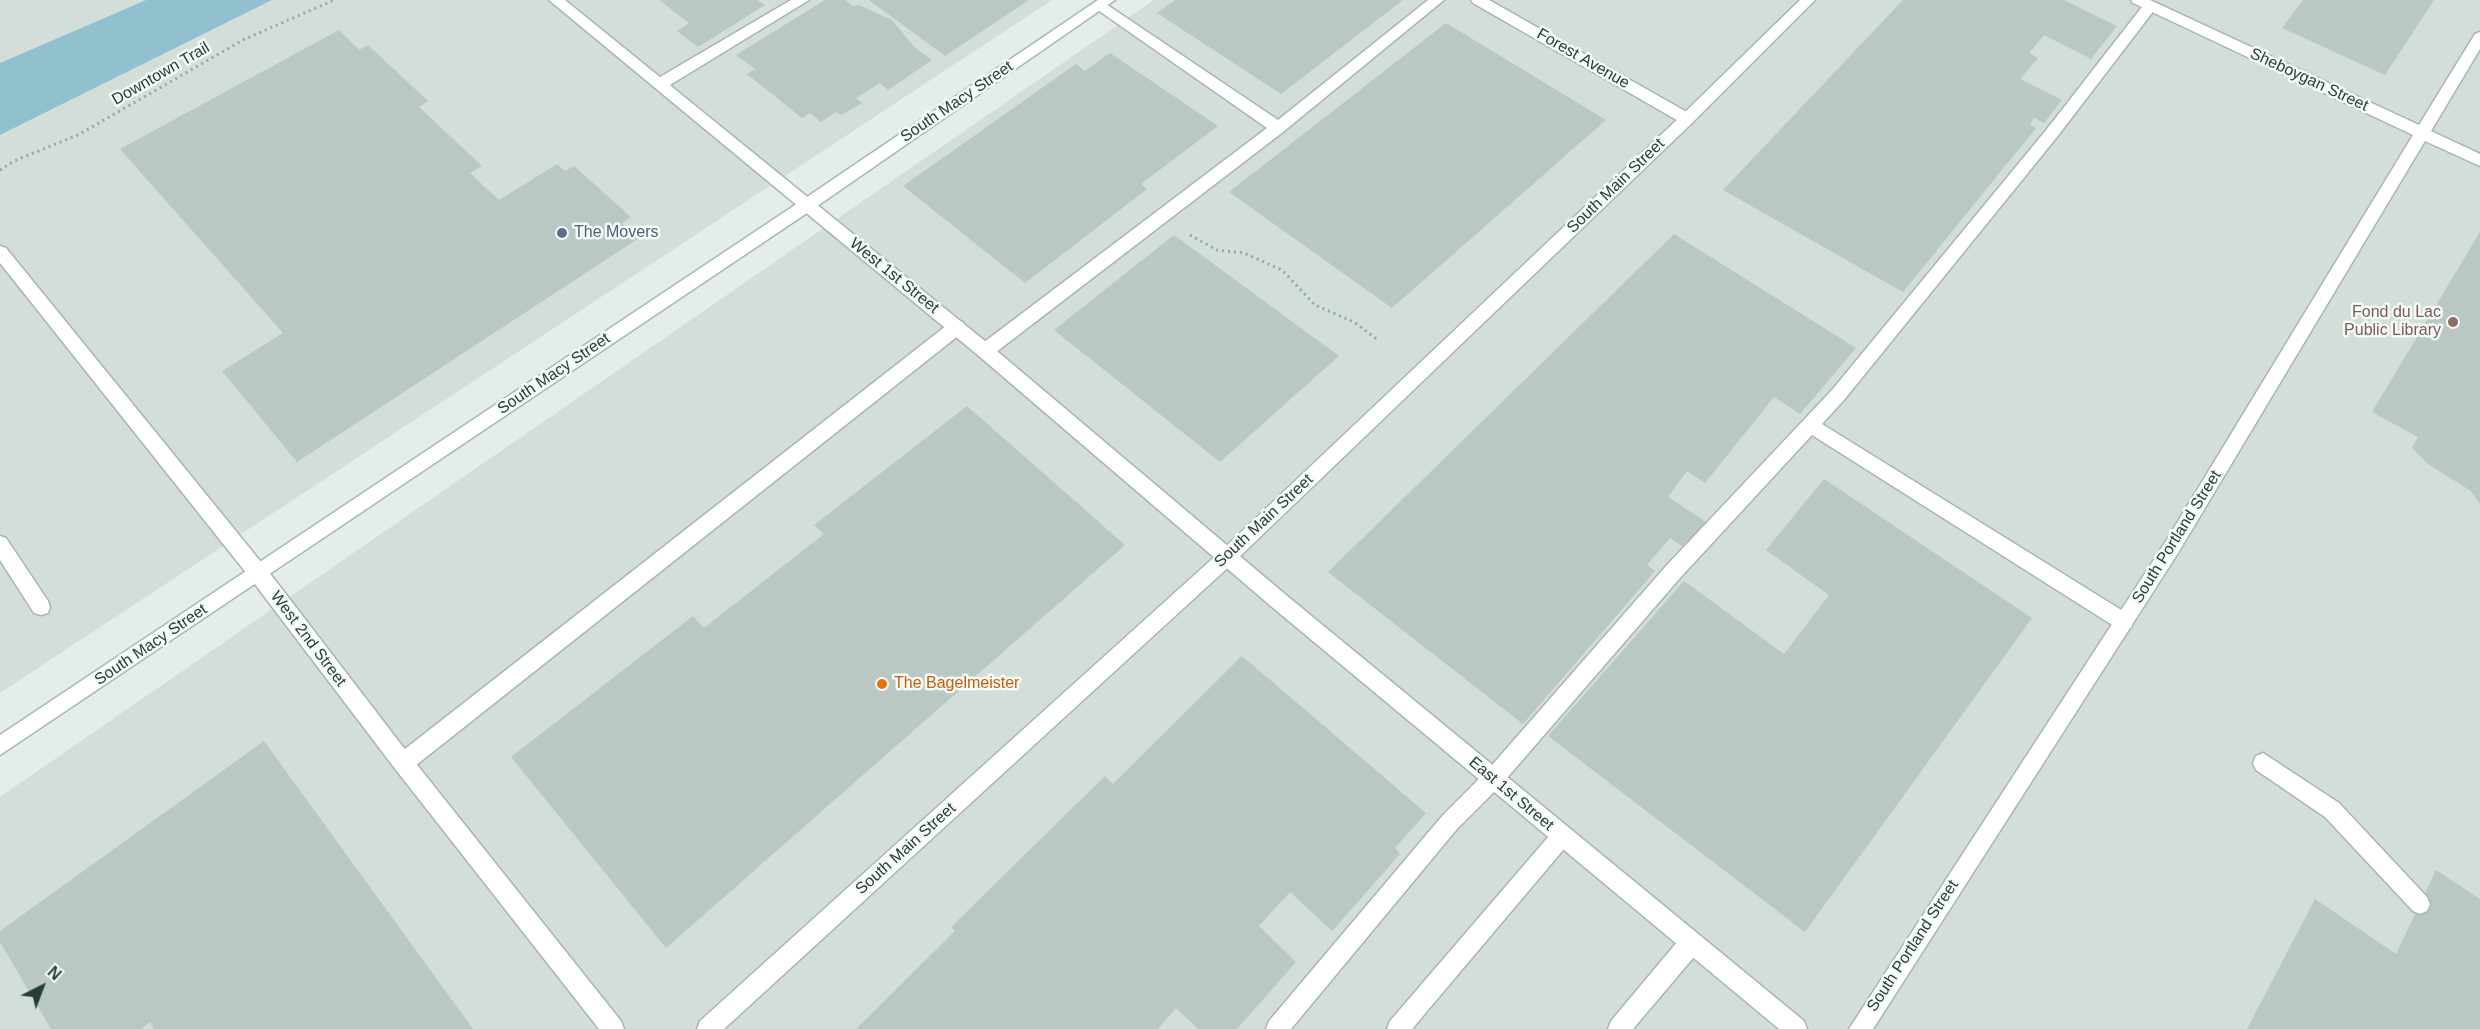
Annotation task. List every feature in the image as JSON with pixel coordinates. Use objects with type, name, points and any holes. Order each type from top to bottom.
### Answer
[{"type":"street","name":"West 1st Street","points":[[556,0],[986,351],[1227,557]]},
{"type":"street","points":[[660,84],[802,0]]},
{"type":"street","points":[[986,351],[1278,128],[1437,0]]},
{"type":"street","name":"Forest Avenue","points":[[1478,0],[1687,119]]},
{"type":"street","name":"South Main Street","points":[[708,1029],[1227,557],[1687,119],[1808,0]]},
{"type":"street","points":[[1104,2],[1278,128]]},
{"type":"street","name":"South Macy Street","points":[[0,746],[807,205],[1104,2]]},
{"type":"street","points":[[1277,1029],[1450,822],[1493,779],[1673,572],[1838,396],[2045,142],[2144,3]]},
{"type":"street","name":"Sheboygan Street","points":[[2144,3],[2480,160]]},
{"type":"street","name":"South Portland Street","points":[[1860,1029],[2172,547],[2480,37]]},
{"type":"street","name":"West 2nd Street","points":[[0,252],[258,573],[403,763],[613,1029]]},
{"type":"street","points":[[403,763],[957,327]]},
{"type":"street","points":[[1810,425],[2124,622]]},
{"type":"street","points":[[0,544],[41,607]]},
{"type":"street","name":"East 1st Street","points":[[1227,557],[1796,1029]]},
{"type":"street","points":[[2263,763],[2332,810],[2420,904]]},
{"type":"street","points":[[1398,1029],[1562,836]]},
{"type":"street","points":[[1619,1029],[1691,943]]},
{"type":"path","name":"Downtown Trail","points":[[0,170],[14,161],[78,135],[243,40],[334,0]]},
{"type":"path","points":[[1163,215],[1210,247],[1244,253],[1282,270],[1315,305],[1354,322],[1378,340]]},
{"type":"shaded area","points":[[0,0],[146,0],[0,63]]},
{"type":"shaded area","points":[[272,0],[1052,0],[0,693],[0,135]]},
{"type":"shaded area","points":[[1154,0],[2480,0],[2480,1029],[0,1029],[0,797]]},
{"type":"water","points":[[146,0],[272,0],[0,135],[0,63]]},
{"type":"building","points":[[659,0],[757,0],[765,5],[698,47],[677,31],[689,23]]},
{"type":"building","points":[[825,0],[845,0],[853,6],[859,5],[892,20],[914,47],[932,60],[888,90],[880,83],[856,98],[862,103],[841,115],[836,112],[821,122],[810,113],[802,118],[747,74],[755,69],[736,55]]},
{"type":"building","points":[[869,0],[1029,0],[945,56]]},
{"type":"building","points":[[1175,0],[1403,0],[1281,94],[1157,13]]},
{"type":"building","points":[[1903,0],[2064,0],[2117,26],[2091,59],[2044,35],[2029,53],[2038,58],[2020,79],[2062,100],[2044,123],[2034,118],[2030,124],[2036,128],[1903,292],[1723,190]]},
{"type":"building","points":[[2303,0],[2434,0],[2385,75],[2282,28]]},
{"type":"building","points":[[1446,23],[1606,120],[1392,308],[1229,192]]},
{"type":"building","points":[[339,30],[359,50],[368,45],[428,101],[419,107],[482,166],[470,173],[499,200],[557,164],[565,171],[574,166],[631,217],[622,223],[639,238],[297,462],[222,371],[283,333],[120,149]]},
{"type":"building","points":[[1110,53],[1218,126],[1141,184],[1147,189],[1025,283],[903,186],[1076,64],[1085,71]]},
{"type":"building","name":"Fond du Lac Public Library","points":[[2480,232],[2480,504],[2471,491],[2428,464],[2412,448],[2418,437],[2372,412]]},
{"type":"building","points":[[1674,234],[1856,348],[1800,414],[1774,397],[1705,483],[1687,471],[1668,497],[1706,522],[1683,547],[1670,538],[1647,565],[1655,571],[1523,724],[1328,572]]},
{"type":"building","points":[[1174,235],[1339,356],[1220,462],[1054,330]]},
{"type":"building","points":[[967,406],[1125,545],[666,948],[511,757],[693,616],[704,628],[824,534],[814,525]]},
{"type":"building","points":[[1824,479],[2032,618],[1805,932],[1548,736],[1684,581],[1784,654],[1829,595],[1766,550]]},
{"type":"building","points":[[1242,656],[1426,813],[1395,848],[1400,854],[1332,931],[1290,892],[1259,926],[1296,962],[1237,1029],[1198,1029],[1176,1008],[1158,1029],[856,1029],[955,931],[951,927],[1105,776],[1113,784]]},
{"type":"building","points":[[264,741],[473,1029],[154,1029],[150,1022],[141,1029],[51,1029],[0,942],[0,931]]},
{"type":"building","points":[[2436,870],[2480,899],[2480,1029],[2247,1029],[2315,899],[2396,954]]},
{"type":"place","name":"The Movers","points":[[562,233]]},
{"type":"place","name":"Fond du Lac Public Library","points":[[2453,322]]},
{"type":"place","name":"The Bagelmeister","points":[[882,684]]}]
